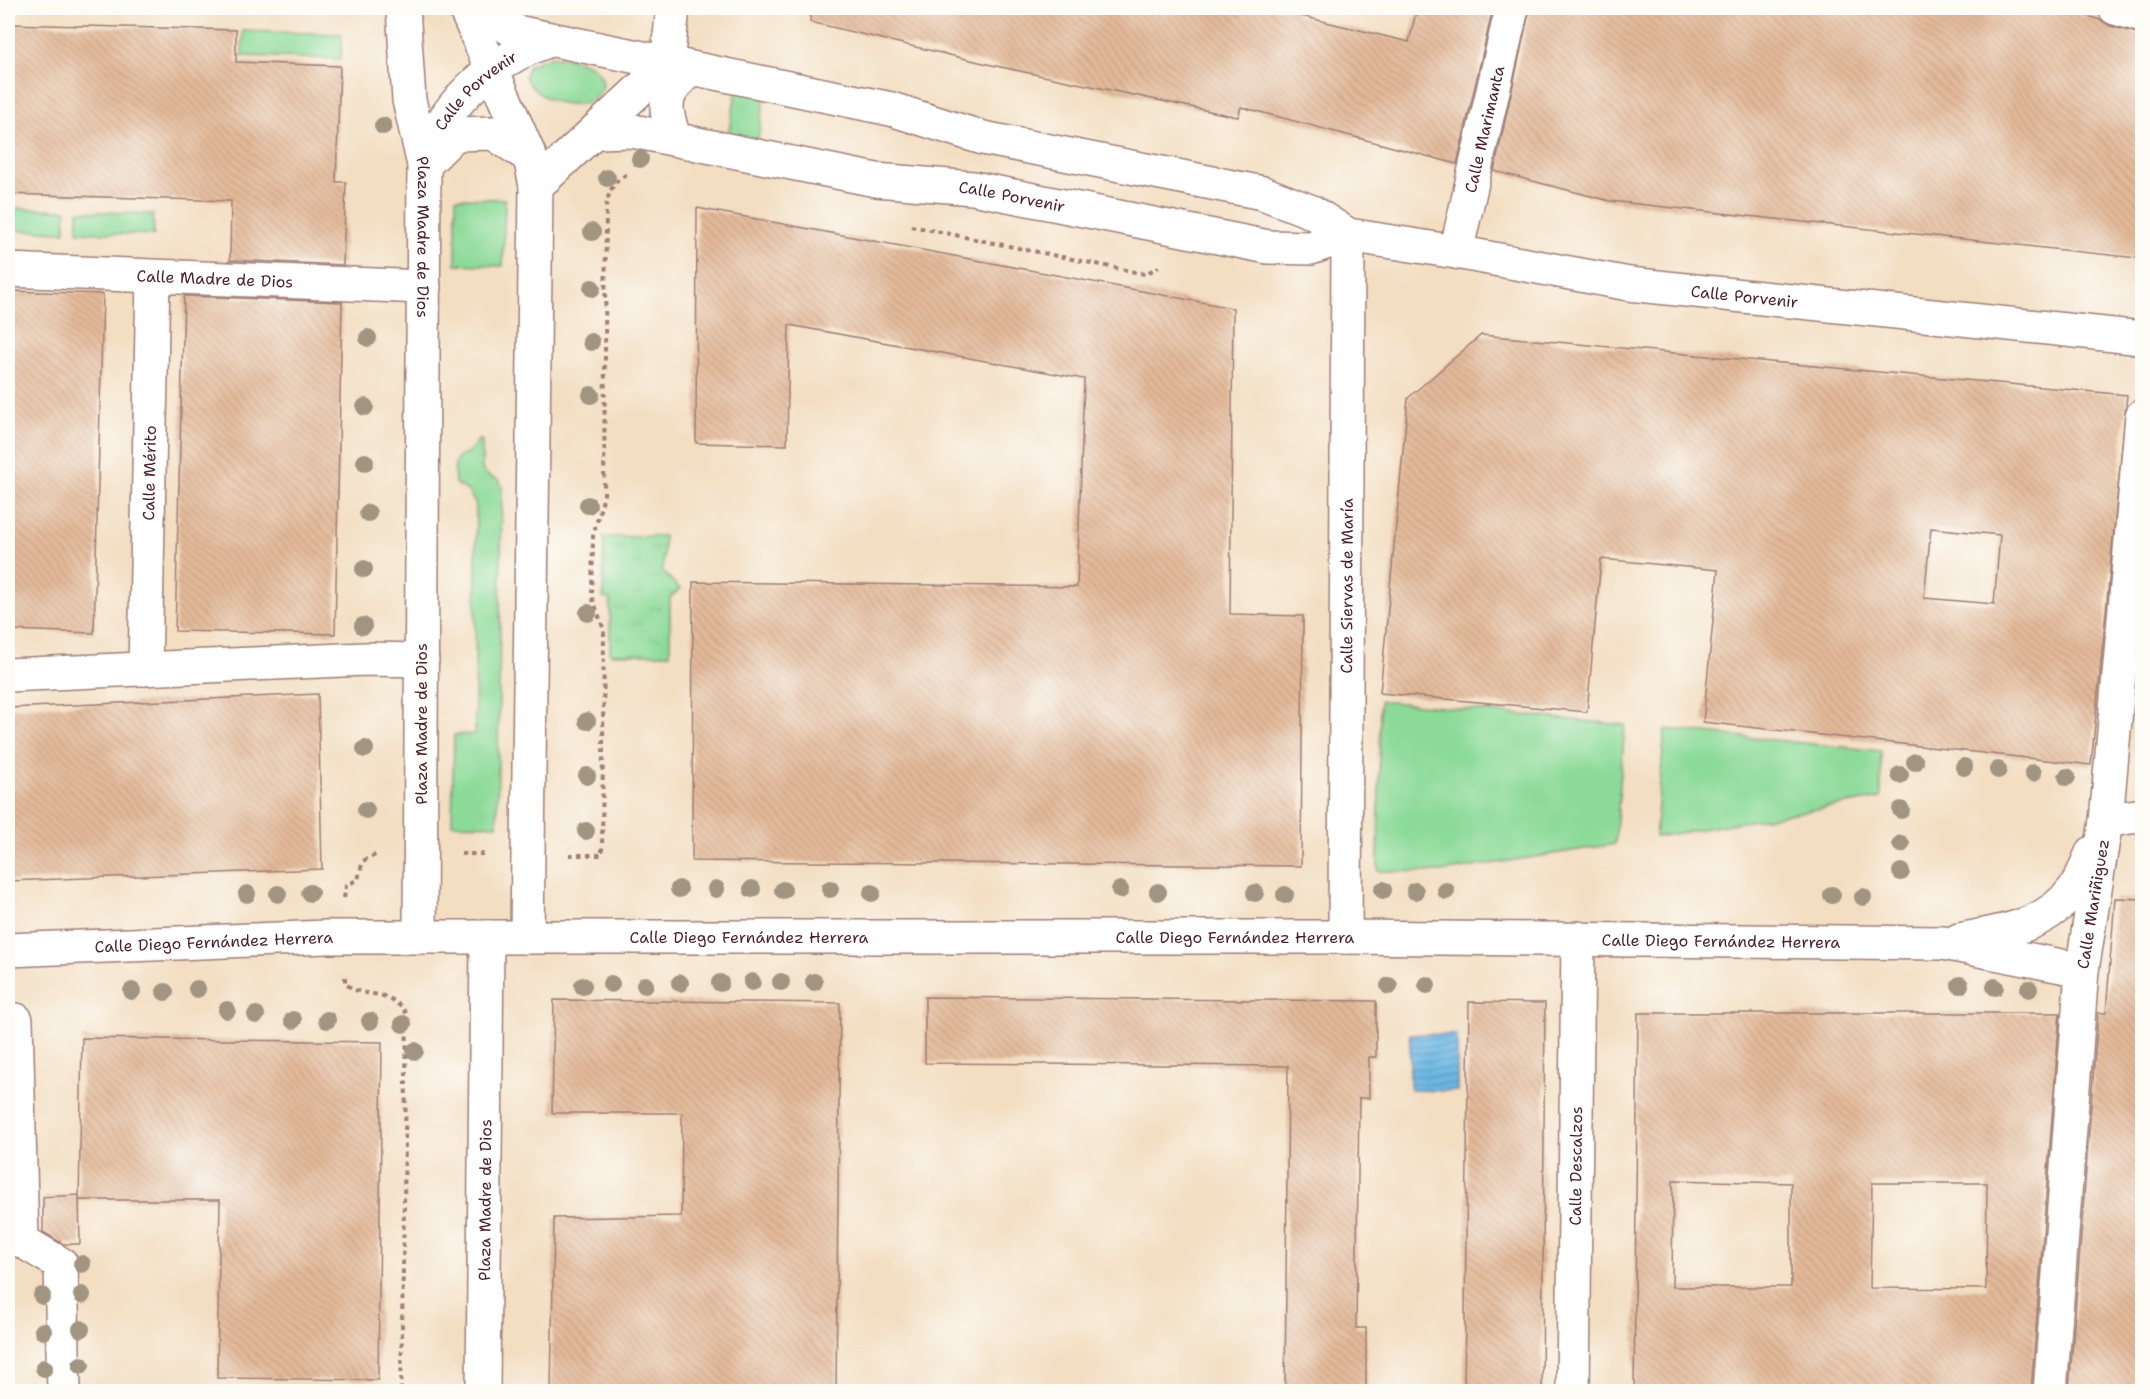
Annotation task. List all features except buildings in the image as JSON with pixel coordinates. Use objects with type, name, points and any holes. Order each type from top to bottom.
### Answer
[{"type":"street","points":[[403,8],[409,100],[424,165]]},
{"type":"street","points":[[420,937],[527,937],[533,171],[465,8]]},
{"type":"street","name":"Calle Porvenir","points":[[476,8],[516,32],[550,40],[891,109],[983,138],[1263,193],[1312,212],[1348,235],[1456,252],[1629,284],[2142,338]]},
{"type":"street","points":[[673,8],[679,66],[671,87],[666,114],[675,139]]},
{"type":"street","name":"Calle Marimanta","points":[[1456,252],[1512,8]]},
{"type":"street","points":[[2115,8],[2142,16]]},
{"type":"street","name":"Calle Porvenir","points":[[424,165],[445,118],[491,68],[525,48],[550,40]]},
{"type":"street","points":[[533,171],[594,132],[679,66]]},
{"type":"street","name":"Calle Porvenir","points":[[594,132],[633,131],[876,180],[973,188],[1268,247],[1311,248],[1348,235]]},
{"type":"street","name":"Plaza Madre de Dios","points":[[420,937],[424,165],[455,135],[493,133],[533,171]]},
{"type":"street","name":"Calle Siervas de María","points":[[1345,937],[1348,235]]},
{"type":"street","name":"Calle Madre de Dios","points":[[8,270],[424,287]]},
{"type":"street","name":"Calle Mérito","points":[[145,669],[153,277]]},
{"type":"street","name":"Calle Mariñiguez","points":[[2050,1392],[2082,970],[2106,821],[2142,416]]},
{"type":"street","points":[[8,675],[365,659],[422,660]]},
{"type":"street","points":[[2106,821],[2142,815]]},
{"type":"street","name":"Calle Diego Fernández Herrera","points":[[1943,943],[2024,927],[2054,909],[2077,886],[2106,821]]},
{"type":"street","name":"Calle Diego Fernández Herrera","points":[[8,950],[326,937],[420,937]]},
{"type":"street","name":"Plaza Madre de Dios","points":[[483,1392],[487,937]]},
{"type":"street","name":"Calle Diego Fernández Herrera","points":[[527,937],[1345,937],[1943,943],[2082,970]]},
{"type":"street","name":"Calle Descalzos","points":[[1573,1392],[1578,938]]},
{"type":"street","points":[[16,1020],[15,1241],[61,1264],[64,1392]]},
{"type":"path","points":[[559,855],[602,855],[604,630],[592,597],[593,536],[604,495],[606,207],[609,190],[618,179],[632,172]]},
{"type":"path","points":[[901,224],[1145,274],[1160,267],[1168,228]]},
{"type":"path","points":[[343,902],[346,886],[358,879],[363,861],[378,853],[389,853]]},
{"type":"path","points":[[452,854],[497,854]]},
{"type":"path","points":[[344,971],[345,983],[353,990],[382,994],[398,1002],[407,1014],[401,1392]]},
{"type":"green space","points":[[243,31],[342,34],[341,59],[242,56]]},
{"type":"green space","points":[[551,56],[583,62],[597,70],[603,85],[597,95],[588,102],[576,104],[551,100],[540,94],[525,76],[529,65]]},
{"type":"green space","points":[[737,89],[765,95],[757,144],[727,140]]},
{"type":"green space","points":[[456,198],[505,199],[503,266],[456,264]]},
{"type":"green space","points":[[8,208],[66,210],[65,232],[8,230]]},
{"type":"green space","points":[[78,211],[153,214],[154,235],[78,232]]},
{"type":"green space","points":[[478,440],[482,440],[482,470],[490,477],[499,480],[502,486],[497,825],[452,824],[454,735],[475,734],[476,505],[468,491],[455,483],[454,470],[458,458],[469,452]]},
{"type":"green space","points":[[664,536],[663,572],[680,589],[670,598],[670,654],[610,654],[610,599],[603,598],[604,537]]},
{"type":"green space","points":[[1380,701],[1625,725],[1615,844],[1441,872],[1378,871]]},
{"type":"green space","points":[[1665,729],[1881,751],[1881,798],[1655,837]]},
{"type":"water","points":[[1410,1034],[1457,1035],[1457,1091],[1410,1090]]}]
